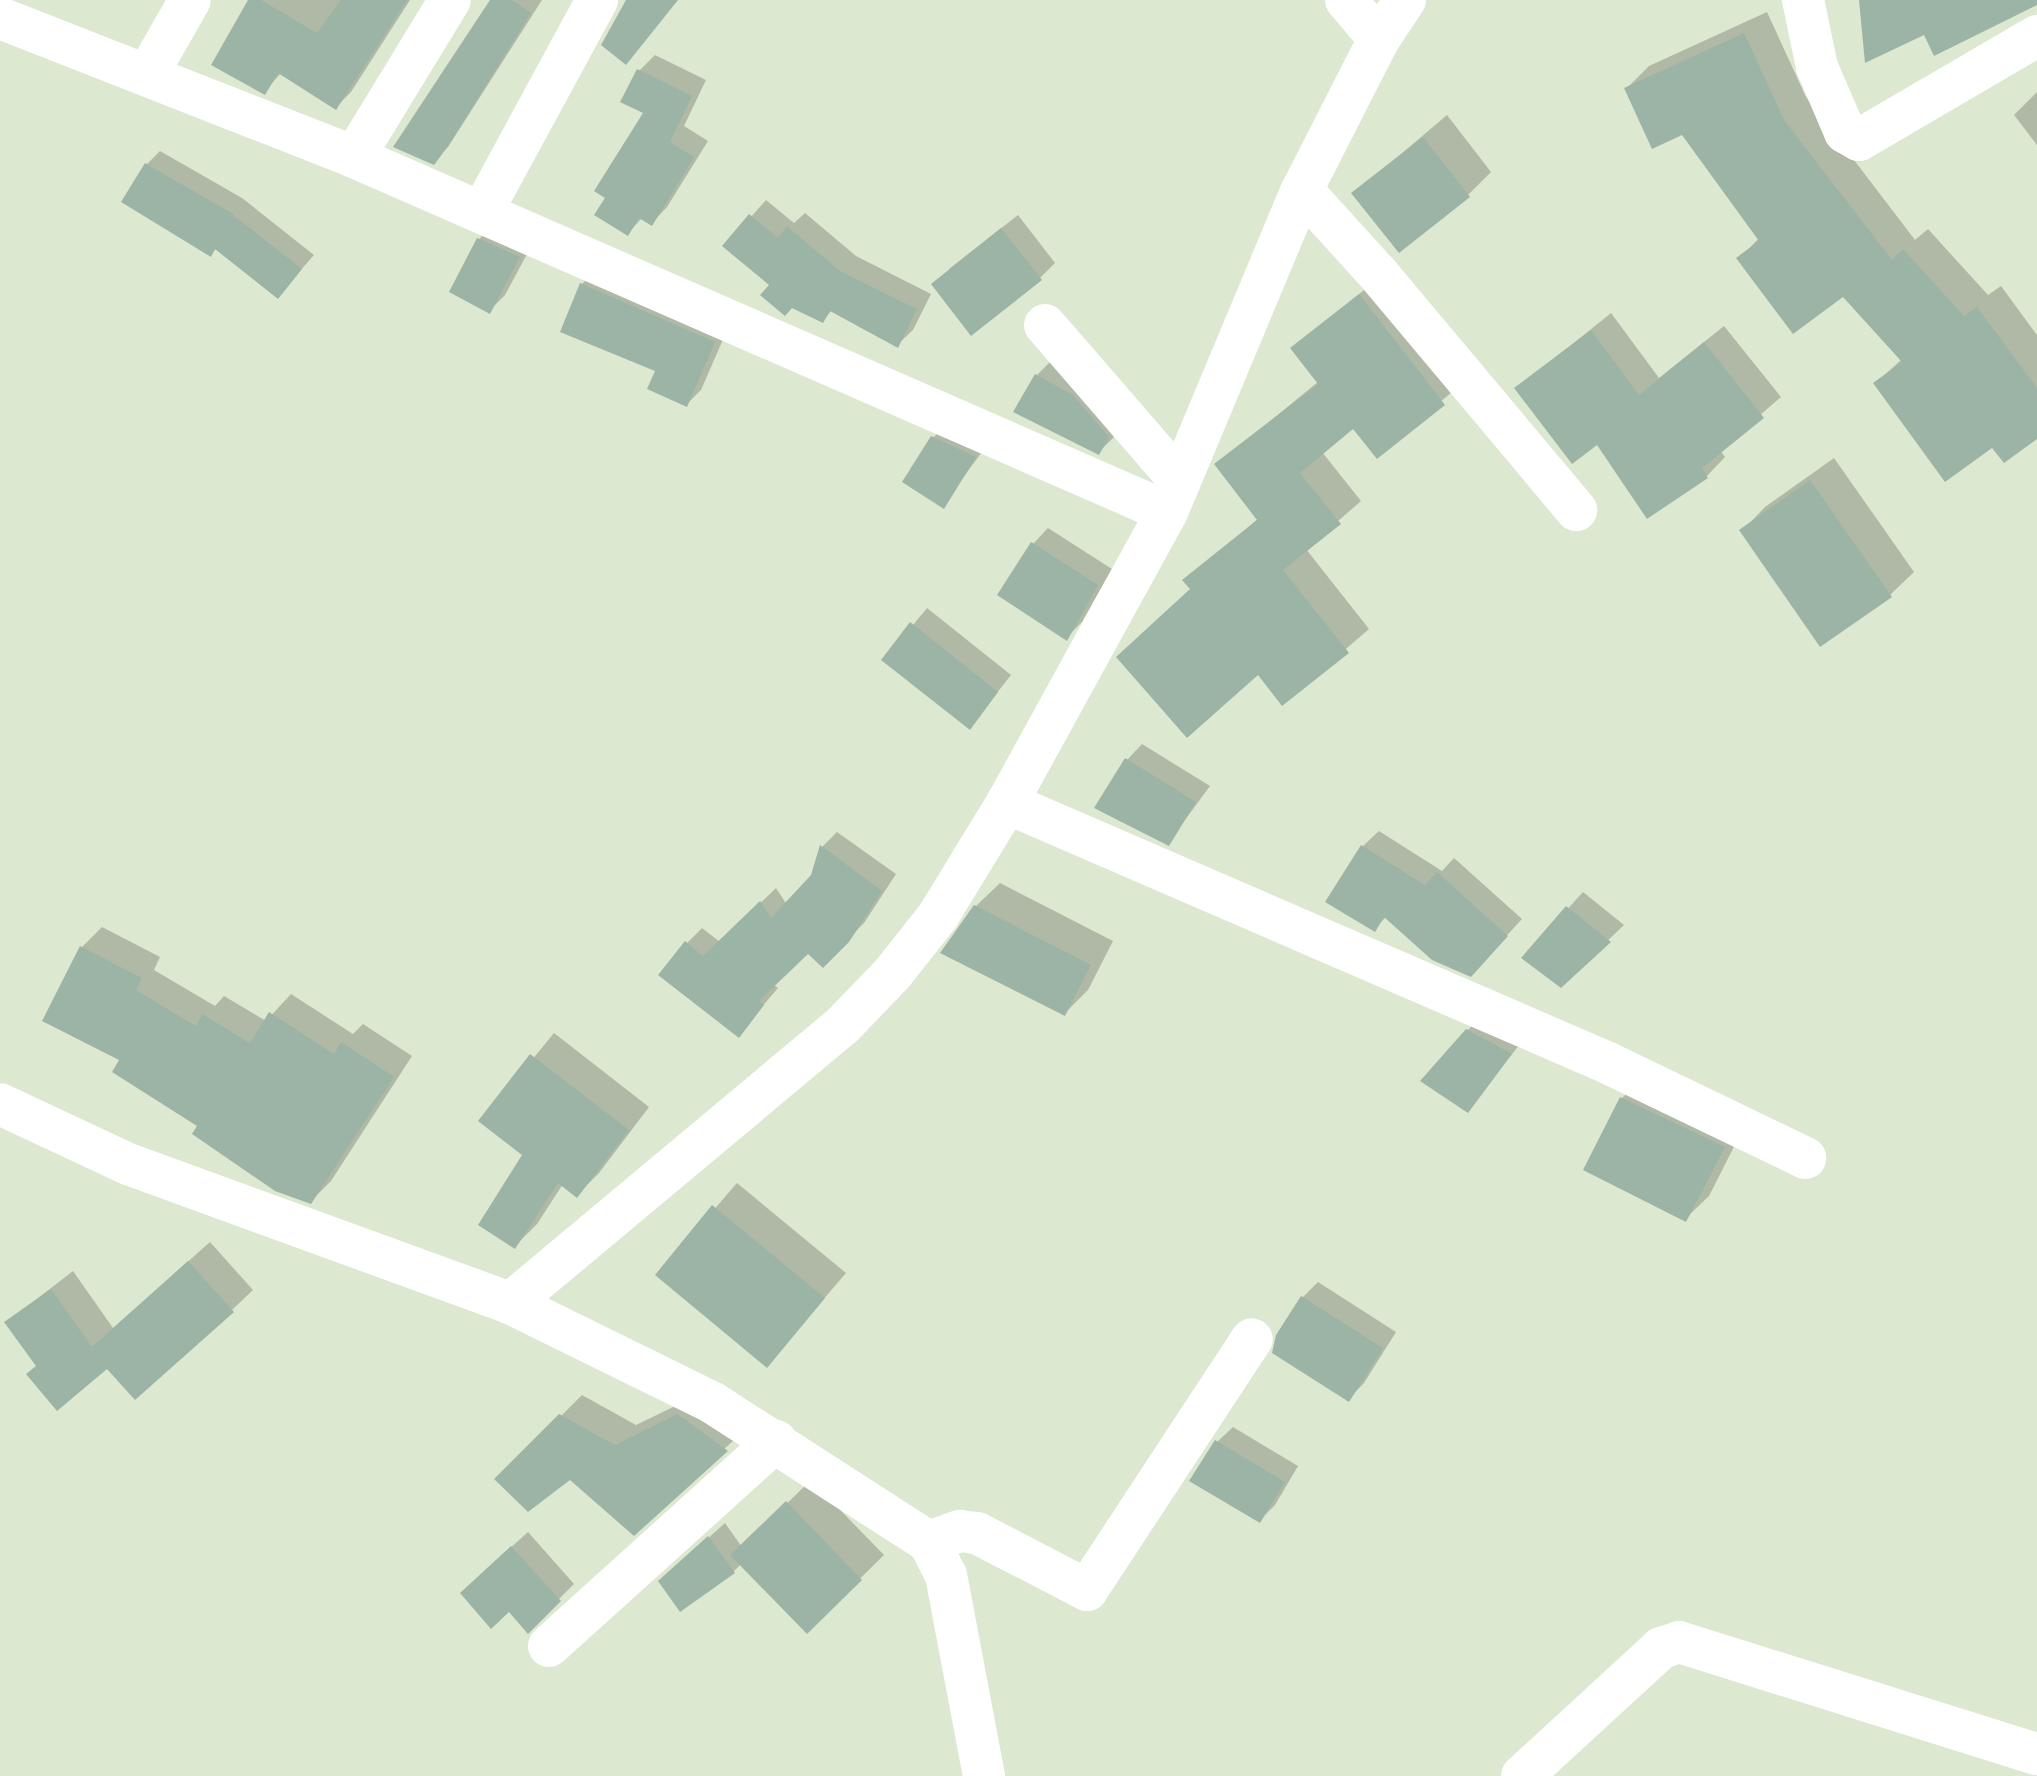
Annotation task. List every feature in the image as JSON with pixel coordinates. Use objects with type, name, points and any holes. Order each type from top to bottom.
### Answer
[{"type":"street","points":[[147,75],[190,0]]},
{"type":"street","points":[[354,157],[450,0]]},
{"type":"street","points":[[482,212],[596,0]]},
{"type":"street","points":[[1346,0],[1379,39]]},
{"type":"street","points":[[510,1303],[870,1000],[938,916],[1007,803],[1174,496],[1302,190],[1379,39],[1405,0]]},
{"type":"street","points":[[1803,0],[1818,67],[1845,132],[1853,140],[1864,140],[2037,36]]},
{"type":"street","points":[[0,18],[354,157],[1174,496]]},
{"type":"street","points":[[1302,190],[1380,274],[1576,510]]},
{"type":"street","points":[[1045,325],[1174,496]]},
{"type":"street","points":[[1007,803],[1608,1063],[1805,1158]]},
{"type":"street","points":[[0,1104],[128,1164],[510,1303],[714,1402],[929,1542],[946,1576],[984,1776]]},
{"type":"street","points":[[929,1542],[960,1531],[976,1533],[1087,1590],[1252,1339]]},
{"type":"street","points":[[550,1646],[776,1441]]},
{"type":"street","points":[[1522,1776],[1661,1648],[1679,1642],[2037,1754]]},
{"type":"building","points":[[248,0],[261,0],[317,33],[341,0],[407,0],[336,110],[278,73],[265,95],[211,65]]},
{"type":"building","points":[[490,0],[512,0],[531,13],[448,146],[434,165],[393,147]]},
{"type":"building","points":[[626,0],[678,0],[626,65],[601,45]]},
{"type":"building","points":[[1859,0],[2037,0],[2037,5],[1934,56],[1924,35],[1865,63]]},
{"type":"building","points":[[1744,33],[1784,120],[1892,260],[1903,249],[1964,316],[1977,307],[2037,388],[2037,439],[2004,463],[1992,448],[1945,482],[1873,383],[1902,362],[1843,297],[1793,334],[1736,258],[1759,241],[1682,135],[1652,149],[1624,88]]},
{"type":"building","points":[[637,69],[692,96],[670,142],[694,157],[652,226],[639,218],[628,236],[594,215],[605,198],[594,191],[643,113],[620,102]]},
{"type":"building","points":[[1423,137],[1470,197],[1399,253],[1351,193]]},
{"type":"building","points":[[145,163],[228,211],[302,269],[278,299],[215,249],[211,257],[121,202]]},
{"type":"building","points":[[749,214],[778,238],[787,226],[840,271],[917,309],[898,348],[830,311],[823,323],[792,308],[785,316],[760,295],[769,285],[722,246]]},
{"type":"building","points":[[1001,228],[1042,280],[971,336],[931,284]]},
{"type":"building","points":[[477,238],[520,257],[490,314],[449,292]]},
{"type":"building","points":[[580,283],[715,342],[687,407],[647,389],[655,371],[560,332]]},
{"type":"building","points":[[1359,294],[1445,405],[1377,459],[1353,429],[1300,473],[1341,524],[1283,570],[1349,653],[1282,706],[1258,675],[1187,738],[1116,657],[1190,589],[1182,580],[1257,520],[1214,464],[1318,384],[1290,348]]},
{"type":"building","points":[[1591,330],[1639,395],[1704,342],[1764,418],[1702,468],[1708,478],[1647,519],[1597,445],[1572,464],[1514,388]]},
{"type":"building","points":[[1035,374],[1073,395],[1109,437],[1099,455],[1013,412]]},
{"type":"building","points":[[931,436],[976,457],[944,509],[902,482]]},
{"type":"building","points":[[1810,480],[1892,597],[1820,647],[1739,530]]},
{"type":"building","points":[[1031,542],[1098,585],[1067,641],[997,595]]},
{"type":"building","points":[[910,622],[998,692],[970,730],[881,660]]},
{"type":"building","points":[[1125,758],[1196,802],[1169,846],[1094,808]]},
{"type":"building","points":[[820,845],[882,891],[849,942],[823,968],[808,954],[759,1001],[764,1005],[739,1038],[658,975],[685,941],[703,956],[760,901],[771,918],[811,875]]},
{"type":"building","points":[[1361,845],[1425,885],[1437,872],[1508,936],[1471,977],[1432,960],[1384,917],[1375,932],[1325,902]]},
{"type":"building","points":[[974,905],[1091,965],[1065,1016],[940,953]]},
{"type":"building","points":[[1566,906],[1611,942],[1561,988],[1521,958]]},
{"type":"building","points":[[80,946],[142,978],[136,990],[196,1026],[202,1014],[250,1043],[269,1012],[334,1054],[341,1042],[394,1077],[311,1204],[275,1191],[192,1134],[197,1126],[112,1072],[119,1060],[42,1021]]},
{"type":"building","points":[[1466,1029],[1512,1054],[1468,1113],[1420,1081]]},
{"type":"building","points":[[530,1054],[629,1130],[577,1198],[558,1183],[515,1249],[478,1225],[522,1155],[478,1121]]},
{"type":"building","points":[[1620,1097],[1725,1147],[1686,1222],[1583,1170]]},
{"type":"building","points":[[712,1205],[825,1298],[767,1368],[655,1275]]},
{"type":"building","points":[[188,1261],[234,1312],[135,1400],[107,1369],[57,1411],[26,1374],[36,1366],[4,1322],[51,1289],[92,1347]]},
{"type":"building","points":[[1301,1296],[1383,1348],[1349,1402],[1272,1353],[1276,1335]]},
{"type":"building","points":[[559,1414],[615,1445],[677,1414],[728,1451],[634,1536],[570,1480],[528,1512],[494,1479]]},
{"type":"building","points":[[1215,1440],[1285,1482],[1260,1523],[1189,1481]]},
{"type":"building","points":[[786,1501],[862,1580],[807,1634],[730,1555]]},
{"type":"building","points":[[708,1536],[735,1573],[680,1612],[658,1581]]},
{"type":"building","points":[[511,1546],[561,1601],[528,1634],[509,1612],[491,1629],[460,1593]]}]
